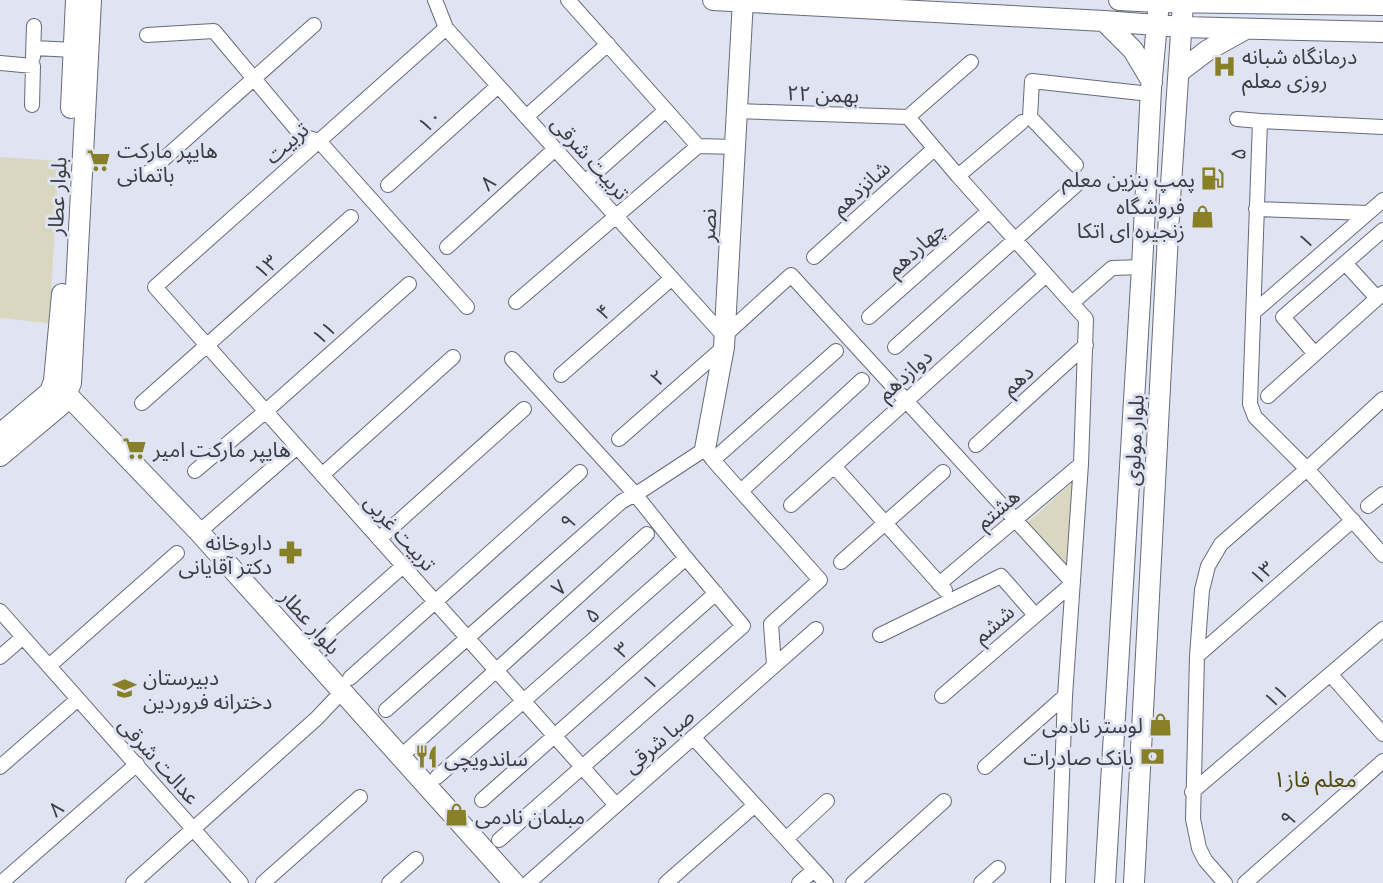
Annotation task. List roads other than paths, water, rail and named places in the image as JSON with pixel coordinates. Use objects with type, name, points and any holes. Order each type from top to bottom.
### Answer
[{"type":"street","name":"بلوار عطار","points":[[76,0],[58,393],[496,883]]},
{"type":"street","name":"بلوار عطار","points":[[58,393],[71,383],[91,0]]},
{"type":"street","name":"تربیت شرقی","points":[[435,0],[446,28],[672,278],[724,341]]},
{"type":"street","points":[[568,0],[698,146]]},
{"type":"street","points":[[713,0],[1104,21],[1157,26],[1383,32]]},
{"type":"street","points":[[1119,0],[1383,5]]},
{"type":"street","name":"نصر","points":[[709,454],[724,341],[743,1]]},
{"type":"street","name":"بلوار مولوی","points":[[1134,883],[1159,400],[1183,1]]},
{"type":"street","name":"بلوار مولوی","points":[[1105,883],[1151,88],[1159,2]]},
{"type":"street","points":[[1076,165],[1030,117],[1032,81],[1151,88],[1133,50],[1104,21]]},
{"type":"street","points":[[148,174],[314,25]]},
{"type":"street","points":[[32,105],[34,27]]},
{"type":"street","name":"تربیت","points":[[155,287],[446,28]]},
{"type":"street","points":[[1179,72],[1223,41],[1247,29]]},
{"type":"street","points":[[147,35],[214,32],[302,136],[319,141],[466,307]]},
{"type":"street","points":[[526,117],[608,44]]},
{"type":"street","points":[[33,48],[74,50]]},
{"type":"street","points":[[971,62],[908,117],[1086,319],[1081,464],[1065,696],[1058,883]]},
{"type":"street","points":[[0,63],[33,66]]},
{"type":"street","name":"۱۰","points":[[388,185],[498,86]]},
{"type":"street","points":[[585,182],[666,110]]},
{"type":"street","name":"۲۲ بهمن","points":[[737,111],[908,117]]},
{"type":"street","points":[[1237,119],[1260,121]]},
{"type":"street","name":"۵","points":[[1383,127],[1260,121],[1250,404],[1255,417],[1307,469],[1383,555]]},
{"type":"street","points":[[958,176],[1022,122]]},
{"type":"street","points":[[516,302],[698,146],[735,147]]},
{"type":"street","name":"۸","points":[[447,247],[555,149]]},
{"type":"street","name":"شانزدهم","points":[[814,257],[934,149]]},
{"type":"street","points":[[896,347],[1076,185]]},
{"type":"street","name":"۱","points":[[1254,312],[1383,200]]},
{"type":"street","points":[[1256,209],[1368,213]]},
{"type":"street","name":"چهاردهم","points":[[869,317],[989,211]]},
{"type":"street","name":"۱۳","points":[[142,403],[351,217]]},
{"type":"street","points":[[1316,354],[1283,317],[1383,230]]},
{"type":"street","points":[[1268,396],[1380,296],[1345,262]]},
{"type":"street","points":[[1072,303],[1112,268],[1142,267]]},
{"type":"street","name":"۲","points":[[619,439],[791,275],[906,400]]},
{"type":"street","name":"دوازدهم","points":[[791,505],[1046,275]]},
{"type":"street","name":"۴","points":[[561,375],[672,278]]},
{"type":"street","name":"۱۱","points":[[195,471],[409,284]]},
{"type":"street","name":"تربیت غربی","points":[[155,287],[616,805]]},
{"type":"street","name":"دهم","points":[[976,445],[1086,345]]},
{"type":"street","name":"۹","points":[[467,638],[621,502],[709,454],[836,351]]},
{"type":"street","points":[[322,475],[453,357]]},
{"type":"street","points":[[512,359],[635,494],[716,593]]},
{"type":"street","points":[[741,491],[862,380]]},
{"type":"street","name":"بلوار عطار","points":[[58,393],[200,532],[514,883]]},
{"type":"street","points":[[0,434],[58,393]]},
{"type":"street","points":[[0,456],[58,393]]},
{"type":"street","points":[[1133,399],[1159,400]]},
{"type":"street","points":[[1225,883],[1205,860],[1195,835],[1193,819],[1197,656],[1202,590],[1208,566],[1221,544],[1383,399]]},
{"type":"street","points":[[906,400],[1073,583]]},
{"type":"street","points":[[379,539],[524,409]]},
{"type":"street","points":[[200,532],[297,447]]},
{"type":"street","points":[[709,454],[820,580],[771,624],[774,665]]},
{"type":"street","name":"هشتم","points":[[939,584],[1081,464]]},
{"type":"street","points":[[834,466],[952,598]]},
{"type":"street","points":[[350,678],[580,472]]},
{"type":"street","points":[[841,562],[943,472]]},
{"type":"street","points":[[1368,506],[1383,494]]},
{"type":"street","name":"۱۳","points":[[1197,656],[1353,520]]},
{"type":"street","name":"۷","points":[[497,671],[648,534]]},
{"type":"street","points":[[49,666],[177,553]]},
{"type":"street","name":"۵","points":[[437,777],[686,558]]},
{"type":"street","points":[[307,651],[403,566]]},
{"type":"street","points":[[880,635],[1001,576],[1035,615]]},
{"type":"street","name":"ششم","points":[[942,696],[1073,583]]},
{"type":"street","name":"۱","points":[[583,768],[744,626],[716,593]]},
{"type":"street","name":"۳","points":[[554,736],[716,593]]},
{"type":"street","name":"عدالت شرقی","points":[[0,611],[241,883]]},
{"type":"street","name":"صبا شرقی","points":[[528,883],[816,629]]},
{"type":"street","name":"۱۱","points":[[1192,792],[1383,629]]},
{"type":"street","points":[[0,657],[23,637]]},
{"type":"street","points":[[386,710],[467,638]]},
{"type":"street","points":[[408,750],[497,671]]},
{"type":"street","points":[[1330,675],[1383,734]]},
{"type":"street","points":[[985,767],[1065,696]]},
{"type":"street","points":[[0,767],[78,699]]},
{"type":"street","points":[[133,883],[194,830],[334,700]]},
{"type":"street","points":[[482,800],[554,736]]},
{"type":"street","points":[[693,737],[826,883]]},
{"type":"street","name":"۹","points":[[1245,883],[1383,761]]},
{"type":"street","name":"۸","points":[[1,883],[136,764]]},
{"type":"street","points":[[499,840],[583,768]]},
{"type":"street","points":[[263,883],[360,797]]},
{"type":"street","points":[[786,839],[827,801]]},
{"type":"street","points":[[853,883],[944,801]]},
{"type":"street","points":[[666,883],[755,805]]},
{"type":"street","points":[[389,883],[416,859]]},
{"type":"street","points":[[981,883],[998,868]]},
{"type":"street","points":[[799,883],[814,870]]},
{"type":"place","name":"درمانگاه شبانه روزی معلم","points":[[1224,67]]},
{"type":"place","name":"هایپر مارکت باتمانی","points":[[99,161]]},
{"type":"place","name":"پمپ بنزین معلم","points":[[1213,178]]},
{"type":"place","name":"فروشگاه زنجیره ای اتکا","points":[[1203,217]]},
{"type":"place","name":"هایپر مارکت امیر","points":[[135,448]]},
{"type":"place","name":"داروخانه دکتر آقایانی","points":[[290,553]]},
{"type":"place","name":"دبیرستان دخترانه فروردین","points":[[125,688]]},
{"type":"place","name":"لوستر نادمی","points":[[1161,724]]},
{"type":"place","name":"بانک صادرات","points":[[1152,756]]},
{"type":"place","name":"ساندویچی","points":[[426,757]]},
{"type":"place","name":"مبلمان نادمی","points":[[457,815]]},
{"type":"district","name":"معلم فاز۱","points":[[1315,778]]}]
